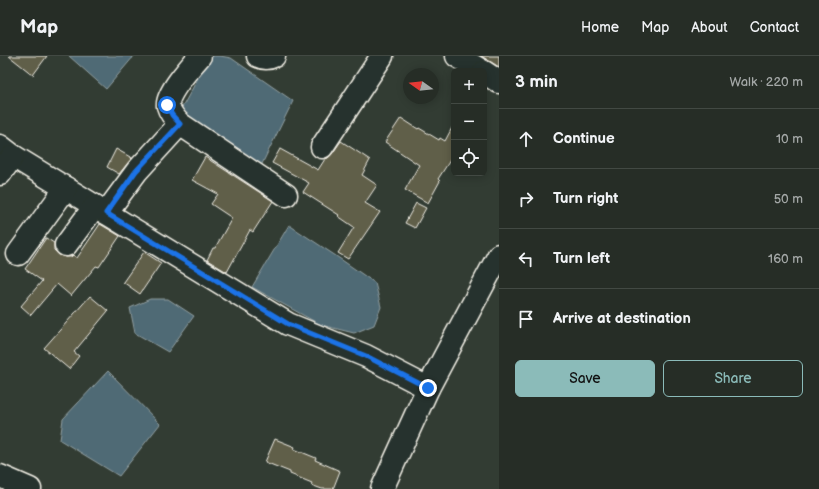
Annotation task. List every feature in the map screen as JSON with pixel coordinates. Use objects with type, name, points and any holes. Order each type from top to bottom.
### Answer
[{"type":"street","points":[[200,56],[168,98],[167,105],[172,115],[180,124],[286,195]]},
{"type":"street","points":[[258,56],[268,59],[274,56]]},
{"type":"street","points":[[322,147],[382,56]]},
{"type":"street","points":[[457,56],[476,68]]},
{"type":"street","points":[[487,74],[499,82]]},
{"type":"street","points":[[66,245],[180,124]]},
{"type":"street","points":[[0,174],[7,151],[288,324],[366,356],[428,388]]},
{"type":"street","points":[[18,254],[66,188]]},
{"type":"street","points":[[382,489],[428,388],[498,258]]},
{"type":"street","points":[[0,476],[30,489]]},
{"type":"water","points":[[69,56],[134,56],[106,89]]},
{"type":"water","points":[[210,56],[231,58],[293,101],[260,168],[178,115]]},
{"type":"water","points":[[289,225],[375,283],[381,307],[374,325],[354,333],[321,325],[252,287]]},
{"type":"water","points":[[150,299],[168,299],[194,316],[168,352],[135,333],[130,308]]},
{"type":"water","points":[[108,371],[160,424],[119,476],[60,440],[63,419]]},
{"type":"building","points":[[9,56],[47,56],[33,75]]},
{"type":"building","points":[[481,56],[499,56],[499,67],[491,62]]},
{"type":"building","points":[[401,118],[439,140],[440,138],[445,141],[451,130],[451,159],[438,179],[440,181],[428,203],[405,190],[419,165],[385,142]]},
{"type":"building","points":[[341,141],[370,160],[362,175],[377,185],[365,203],[380,212],[348,259],[338,253],[354,227],[338,216],[339,215],[303,192],[309,183],[272,163],[280,149],[318,170],[325,159],[332,154]]},
{"type":"building","points":[[116,149],[132,158],[119,174],[107,167]]},
{"type":"building","points":[[205,157],[273,201],[253,232],[250,230],[227,272],[207,260],[232,218],[211,204],[218,194],[192,180]]},
{"type":"building","points":[[416,203],[426,208],[415,228],[405,223]]},
{"type":"building","points":[[100,224],[120,236],[99,267],[96,266],[71,296],[57,284],[31,315],[21,306],[42,281],[25,269],[46,238],[54,243],[54,250],[59,255],[71,257],[73,255],[77,258]]},
{"type":"building","points":[[144,252],[161,263],[140,294],[123,282]]},
{"type":"building","points":[[90,296],[108,311],[74,352],[79,356],[69,369],[44,348]]},
{"type":"building","points":[[275,439],[295,447],[294,449],[316,458],[315,460],[340,471],[333,489],[322,489],[311,485],[312,483],[290,474],[290,472],[265,462]]},
{"type":"route","points":[[167,105],[172,115],[180,124],[136,171],[106,213],[288,324],[366,356],[428,388]]}]
